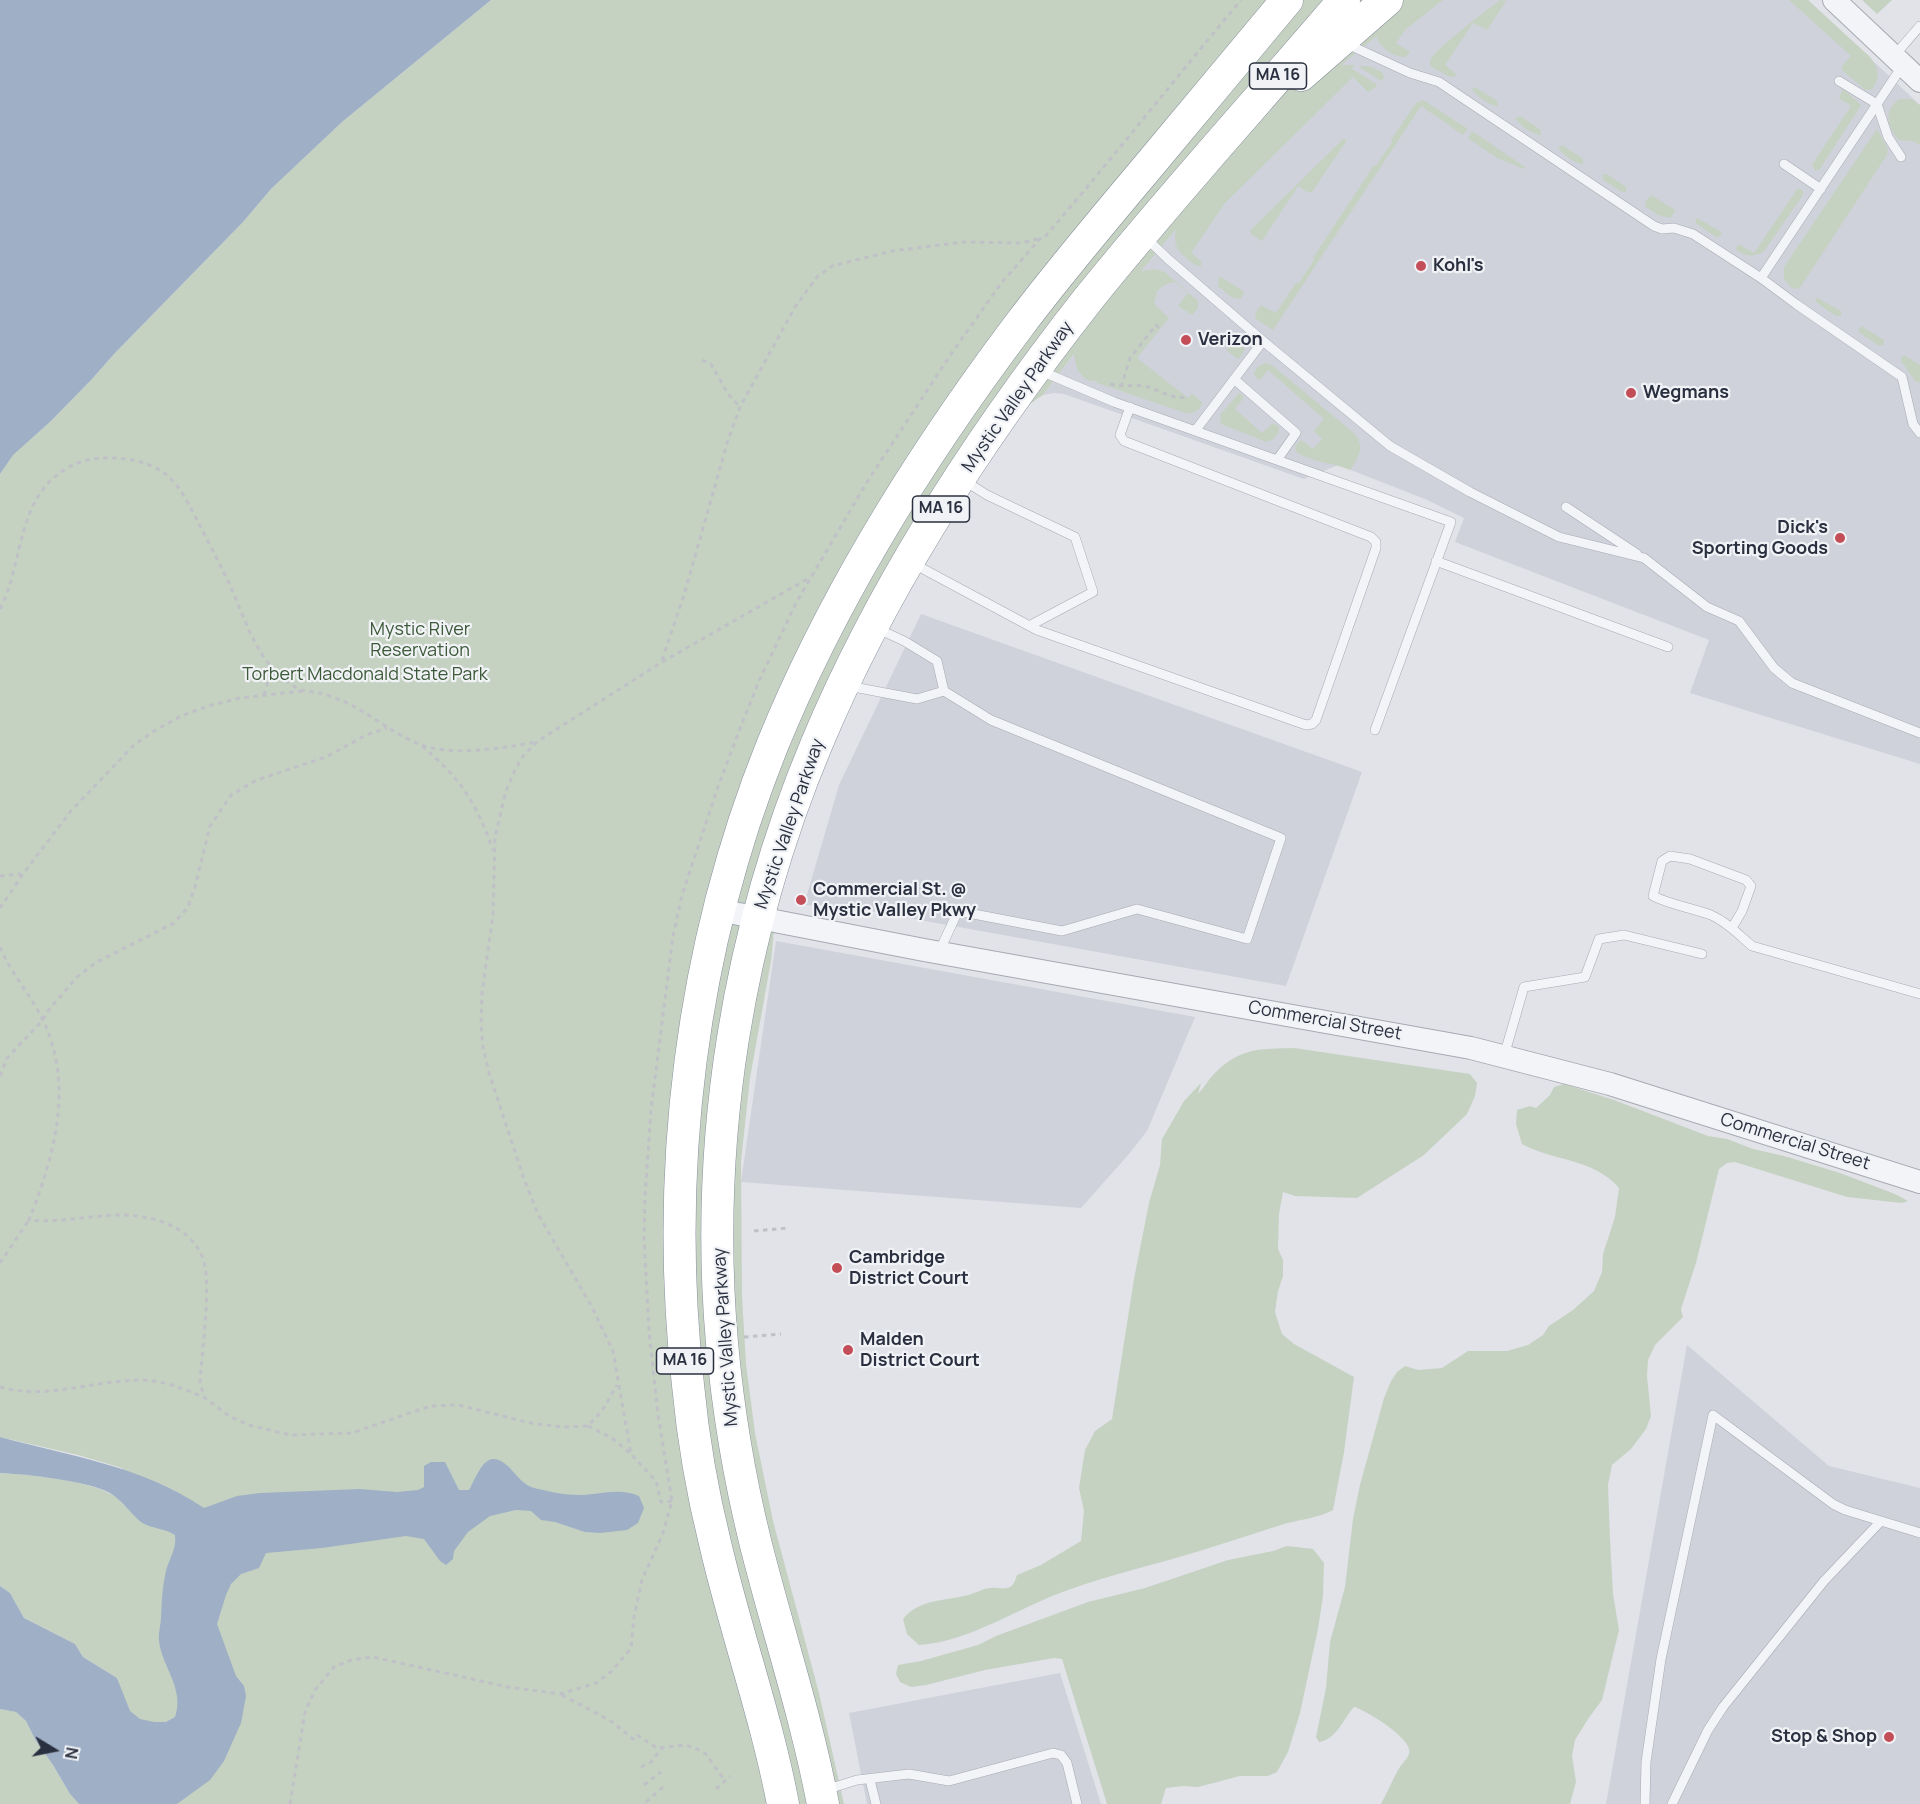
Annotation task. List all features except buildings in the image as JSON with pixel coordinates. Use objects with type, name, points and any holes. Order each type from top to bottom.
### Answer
[{"type":"highway","name":"MA 16","points":[[783,1804],[759,1701],[715,1544],[696,1447],[684,1350],[679,1253],[681,1153],[694,1034],[718,910],[750,805],[773,744],[798,688],[858,572],[925,460],[1046,290],[1287,0]]},
{"type":"highway","points":[[1329,36],[1344,0]]},
{"type":"highway","points":[[1329,36],[1387,0]]},
{"type":"highway","name":"Mystic Valley Parkway","points":[[821,1798],[807,1728],[746,1505],[730,1413],[720,1315],[718,1248],[721,1149],[735,1030],[758,917],[782,837],[804,775],[843,685],[909,561],[961,478],[1036,369],[1142,234],[1212,152],[1329,36]]},
{"type":"street","points":[[1834,0],[1920,81]]},
{"type":"street","name":"Commercial Street","points":[[718,910],[939,952],[1341,1023],[1504,1056],[1610,1084],[1920,1182]]},
{"type":"lane","points":[[1761,278],[1877,104],[1920,26]]},
{"type":"lane","points":[[1329,36],[1410,74],[1439,82],[1654,226],[1689,232],[1761,278],[1902,377],[1913,423],[1920,433]]},
{"type":"lane","points":[[1839,81],[1877,104],[1888,137],[1901,157]]},
{"type":"lane","points":[[1784,164],[1821,189]]},
{"type":"lane","points":[[1142,234],[1168,260],[1390,446],[1470,492],[1559,537],[1644,558]]},
{"type":"lane","points":[[1195,431],[1263,341]]},
{"type":"lane","points":[[1036,369],[1130,407],[1450,522],[1375,730]]},
{"type":"lane","points":[[1234,379],[1296,433],[1277,460]]},
{"type":"lane","points":[[909,561],[1029,626],[1306,725],[1312,724],[1316,720],[1377,548],[1376,542],[1371,537],[1124,441],[1120,435],[1130,407]]},
{"type":"lane","points":[[961,478],[987,495],[1075,537],[1093,592],[1029,626]]},
{"type":"lane","points":[[1566,507],[1644,558],[1707,607],[1739,621],[1774,668],[1792,683],[1918,730]]},
{"type":"lane","points":[[1436,561],[1668,647]]},
{"type":"lane","points":[[873,626],[904,640],[937,661],[944,692]]},
{"type":"lane","points":[[843,685],[917,699],[944,692],[991,720],[1281,838],[1247,939],[1137,909],[1062,931],[958,911],[939,952]]},
{"type":"lane","points":[[1732,928],[1751,886],[1746,880],[1690,859],[1670,856],[1662,861],[1653,896],[1713,916],[1732,928],[1752,946],[1920,994]]},
{"type":"lane","points":[[1504,1056],[1524,987],[1585,977],[1599,939],[1624,935],[1702,954]]},
{"type":"lane","points":[[1645,1804],[1646,1762],[1661,1659],[1713,1415],[1833,1504],[1845,1510],[1920,1533]]},
{"type":"lane","points":[[1672,1804],[1708,1730],[1723,1707],[1824,1581],[1881,1521]]},
{"type":"lane","points":[[821,1798],[856,1780],[909,1774],[949,1780],[1053,1753],[1061,1755],[1067,1763],[1077,1804]]},
{"type":"lane","points":[[870,1780],[876,1804]]},
{"type":"path","points":[[662,662],[740,406],[795,307],[817,277],[832,266],[892,251],[964,242],[1020,243],[1040,239]]},
{"type":"path","points":[[1160,328],[1156,325],[1130,358],[1121,387],[1143,386],[1178,397],[1186,397]]},
{"type":"path","points":[[702,360],[711,364],[728,394],[740,406]]},
{"type":"path","points":[[0,609],[11,586],[31,508],[45,486],[60,472],[79,462],[108,458],[138,461],[152,466],[171,479],[204,533],[256,643],[272,667],[302,691]]},
{"type":"path","points":[[631,1454],[613,1351],[592,1307],[538,1214],[489,1073],[483,1047],[482,993],[493,915],[495,837],[506,791],[523,756],[538,741],[662,662],[809,578]]},
{"type":"path","points":[[264,694],[272,667]]},
{"type":"path","points":[[0,908],[70,813],[134,745],[154,731],[208,706],[264,694],[316,692],[342,700],[420,745],[444,765],[473,801],[494,852]]},
{"type":"path","points":[[0,1076],[7,1059],[43,1020],[46,1013],[78,976],[98,962],[174,923],[188,907],[210,826],[231,795],[257,780],[326,757],[366,735],[387,728]]},
{"type":"path","points":[[420,745],[446,750],[477,749],[502,748],[538,741]]},
{"type":"path","points":[[0,876],[23,874]]},
{"type":"path","points":[[0,947],[7,963],[43,1020],[53,1047],[59,1076],[56,1134],[49,1165],[29,1220],[0,1263]]},
{"type":"path","points":[[29,1220],[54,1221],[116,1215],[133,1216],[165,1223],[180,1230],[192,1240],[203,1258],[206,1291],[200,1384],[204,1398]]},
{"type":"path","points":[[754,1231],[788,1228]]},
{"type":"path","points":[[744,1337],[781,1334]]},
{"type":"path","points":[[0,1387],[39,1392],[140,1380],[160,1382],[181,1387],[204,1398],[229,1416],[290,1435],[352,1433],[430,1406],[458,1405],[531,1423],[588,1426],[612,1438],[631,1454],[656,1481],[661,1502],[672,1501],[663,1533],[642,1580],[634,1617],[631,1648],[612,1671],[596,1683],[560,1695]]},
{"type":"path","points":[[588,1426],[602,1411],[618,1384]]},
{"type":"path","points":[[290,1804],[305,1712],[315,1690],[334,1666],[351,1660],[373,1657],[517,1689],[560,1695],[611,1721],[638,1743]]},
{"type":"path","points":[[637,1735],[657,1748],[685,1746],[695,1748],[706,1754],[725,1781]]},
{"type":"path","points":[[641,1767],[651,1761],[663,1748]]},
{"type":"path","points":[[644,1785],[661,1772]]},
{"type":"path","points":[[716,1790],[730,1776]]},
{"type":"path","points":[[646,1802],[663,1786]]},
{"type":"shaded area","points":[[1409,0],[1808,0],[1920,105],[1920,764],[1690,693],[1709,640],[1455,542],[1464,518],[1425,499],[1338,465],[1304,479],[1064,394],[1043,395],[1120,294],[1178,226],[1336,68]]},
{"type":"shaded area","points":[[921,614],[1362,772],[1286,986],[842,906],[804,905],[839,785]]},
{"type":"shaded area","points":[[776,941],[1195,1017],[1147,1131],[1081,1208],[741,1182]]},
{"type":"shaded area","points":[[1687,1345],[1829,1466],[1920,1488],[1920,1804],[1606,1804]]},
{"type":"shaded area","points":[[1060,1673],[1101,1804],[867,1804],[849,1713]]},
{"type":"green space","name":"Mystic River Reservation","points":[[491,0],[1443,0],[1406,29],[1396,43],[1410,52],[1406,57],[1397,56],[1388,51],[1380,44],[1377,36],[1341,65],[1355,65],[1352,69],[1376,84],[1376,87],[1368,92],[1353,77],[1225,203],[1191,253],[1202,262],[1201,266],[1197,266],[1179,251],[1175,242],[1176,229],[1141,271],[1155,269],[1165,272],[1198,301],[1198,308],[1192,315],[1178,306],[1188,293],[1175,282],[1166,284],[1157,291],[1154,304],[1169,318],[1137,358],[1188,398],[1192,394],[1202,402],[1199,409],[1186,413],[1096,381],[1086,380],[1077,369],[1074,354],[1043,395],[1014,415],[929,547],[831,737],[778,890],[771,961],[750,1078],[741,1161],[742,1296],[746,1364],[755,1433],[773,1521],[819,1693],[844,1804],[113,1804],[126,1705],[117,1678],[83,1657],[75,1644],[24,1618],[10,1593],[0,1586],[0,1473],[55,1478],[96,1488],[119,1500],[139,1519],[151,1526],[122,1468],[0,1437],[0,474],[12,455],[51,421],[92,379],[243,222],[271,189],[342,122]]},
{"type":"green space","points":[[1500,0],[1506,1],[1487,30],[1473,23],[1445,65],[1456,76],[1449,77],[1432,67],[1430,62],[1439,49]]},
{"type":"green space","points":[[1789,0],[1808,0],[1870,57],[1878,74],[1871,90],[1865,90],[1842,70],[1842,66],[1851,56]]},
{"type":"green space","points":[[1862,0],[1892,0],[1877,14]]},
{"type":"green space","points":[[1358,66],[1369,66],[1382,72],[1384,78],[1381,81]]},
{"type":"green space","points":[[1475,87],[1497,101],[1498,106],[1480,97],[1472,89]]},
{"type":"green space","points":[[1843,89],[1861,105],[1820,169],[1815,171],[1812,165],[1851,106],[1839,98]]},
{"type":"green space","points":[[1900,99],[1911,99],[1920,105],[1920,145],[1912,141],[1899,140],[1892,130],[1889,113]]},
{"type":"green space","points":[[1423,100],[1468,129],[1463,135],[1421,106],[1273,330],[1256,319],[1255,314],[1261,305],[1276,313],[1296,283],[1299,283],[1314,260],[1313,258],[1416,103]]},
{"type":"green space","points":[[1520,116],[1541,130],[1541,135],[1520,124],[1515,118]]},
{"type":"green space","points":[[1877,129],[1888,149],[1887,155],[1801,286],[1797,289],[1792,288],[1784,279],[1784,267]]},
{"type":"green space","points":[[1472,131],[1525,167],[1524,169],[1497,158],[1468,138]]},
{"type":"green space","points":[[1343,139],[1346,139],[1345,143],[1312,192],[1307,192],[1298,186],[1262,241],[1251,234],[1250,231]]},
{"type":"green space","points":[[1562,145],[1583,159],[1583,164],[1562,153],[1558,147]]},
{"type":"green space","points":[[1603,174],[1607,174],[1626,187],[1626,192],[1622,192],[1603,180]]},
{"type":"green space","points":[[1798,188],[1803,191],[1803,195],[1765,250],[1751,255],[1737,251],[1736,246],[1740,245],[1754,253]]},
{"type":"green space","points":[[1651,195],[1675,210],[1671,218],[1658,215],[1646,207],[1645,202]]},
{"type":"green space","points":[[1697,218],[1720,231],[1722,235],[1716,237],[1697,224],[1695,221]]},
{"type":"green space","points":[[1219,277],[1243,291],[1244,294],[1240,299],[1233,298],[1218,286]]},
{"type":"green space","points":[[1817,298],[1841,311],[1841,316],[1836,316],[1817,303],[1815,300]]},
{"type":"green space","points":[[1861,326],[1884,340],[1884,345],[1879,346],[1860,333],[1858,330]]},
{"type":"green space","points":[[1239,336],[1244,341],[1245,347],[1238,359],[1226,350]]},
{"type":"green space","points":[[1904,355],[1920,365],[1920,383],[1915,381],[1901,361]]},
{"type":"green space","points":[[1267,363],[1355,434],[1360,443],[1360,452],[1350,470],[1296,452],[1295,446],[1301,440],[1313,449],[1322,439],[1314,431],[1324,419],[1268,370],[1261,379],[1257,379],[1254,374],[1255,370]]},
{"type":"green space","points":[[1239,393],[1244,397],[1235,409],[1262,433],[1273,423],[1279,427],[1278,434],[1272,440],[1266,442],[1221,424],[1220,415]]},
{"type":"green space","points":[[1294,1048],[1470,1074],[1477,1083],[1475,1096],[1467,1114],[1424,1155],[1357,1198],[1295,1196],[1283,1192],[1279,1214],[1278,1249],[1283,1260],[1283,1276],[1275,1312],[1282,1334],[1294,1344],[1354,1377],[1344,1452],[1333,1510],[1085,1584],[957,1638],[919,1645],[907,1634],[903,1619],[909,1612],[933,1602],[986,1589],[1010,1587],[1017,1575],[1041,1565],[1081,1541],[1084,1511],[1079,1488],[1085,1450],[1095,1431],[1112,1419],[1134,1279],[1149,1203],[1160,1165],[1162,1139],[1184,1101],[1201,1083],[1198,1094],[1225,1064],[1252,1051]]},
{"type":"green space","points":[[1564,1084],[1614,1100],[1708,1136],[1727,1139],[1753,1149],[1840,1173],[1908,1201],[1902,1203],[1847,1197],[1735,1162],[1727,1163],[1719,1169],[1696,1263],[1681,1309],[1683,1317],[1655,1345],[1648,1360],[1647,1376],[1651,1416],[1646,1429],[1631,1449],[1612,1465],[1608,1485],[1610,1539],[1613,1594],[1619,1630],[1602,1700],[1575,1740],[1572,1756],[1576,1782],[1570,1804],[1381,1804],[1409,1754],[1405,1741],[1378,1719],[1354,1707],[1330,1737],[1319,1742],[1316,1737],[1326,1688],[1330,1642],[1345,1587],[1353,1519],[1360,1485],[1384,1398],[1397,1372],[1405,1366],[1418,1370],[1442,1368],[1468,1351],[1507,1351],[1528,1345],[1594,1291],[1602,1272],[1603,1254],[1615,1217],[1619,1188],[1598,1171],[1522,1144],[1516,1124],[1517,1110],[1530,1106],[1536,1108],[1550,1095],[1554,1087]]},
{"type":"green space","points":[[1287,1546],[1313,1549],[1324,1563],[1323,1596],[1300,1713],[1288,1752],[1277,1772],[1268,1776],[1240,1776],[1198,1787],[1166,1788],[1161,1804],[1107,1804],[1062,1659],[1054,1658],[985,1670],[911,1687],[900,1682],[896,1674],[898,1665],[978,1645],[996,1636],[1088,1602],[1145,1588],[1228,1560]]},
{"type":"green space","points":[[0,1709],[16,1712],[26,1721],[36,1741],[79,1804],[0,1804]]},
{"type":"water","points":[[0,0],[491,0],[342,122],[271,189],[243,222],[92,379],[51,421],[13,455],[0,474]]},
{"type":"water","points":[[0,1437],[131,1472],[156,1482],[204,1508],[237,1496],[260,1493],[360,1489],[397,1492],[418,1490],[424,1487],[424,1466],[431,1462],[445,1462],[459,1490],[469,1490],[482,1466],[494,1459],[505,1464],[531,1487],[574,1495],[632,1493],[639,1496],[644,1508],[638,1523],[627,1530],[600,1533],[585,1532],[541,1520],[531,1511],[516,1510],[490,1516],[468,1532],[454,1551],[453,1559],[446,1565],[440,1561],[424,1539],[406,1536],[266,1553],[259,1568],[241,1574],[231,1584],[217,1624],[236,1676],[244,1686],[246,1696],[241,1723],[224,1761],[210,1780],[177,1804],[79,1804],[36,1741],[26,1721],[16,1712],[0,1709],[0,1586],[10,1593],[24,1618],[75,1644],[83,1657],[117,1678],[130,1711],[140,1719],[166,1722],[175,1717],[177,1697],[161,1651],[159,1635],[164,1583],[174,1549],[175,1535],[141,1522],[115,1496],[100,1489],[57,1479],[0,1473]]},
{"type":"place","name":"Kohl's","points":[[1421,266]]},
{"type":"place","name":"Verizon","points":[[1186,340]]},
{"type":"place","name":"Wegmans","points":[[1631,393]]},
{"type":"place","name":"Dick's Sporting Goods","points":[[1840,538]]},
{"type":"place","name":"Commercial St. @ Mystic Valley Pkwy","points":[[801,900]]},
{"type":"place","name":"Cambridge District Court","points":[[837,1268]]},
{"type":"place","name":"Malden District Court","points":[[848,1350]]},
{"type":"place","name":"Stop & Shop","points":[[1889,1737]]},
{"type":"park label","name":"Torbert Macdonald State Park","points":[[365,675]]}]
